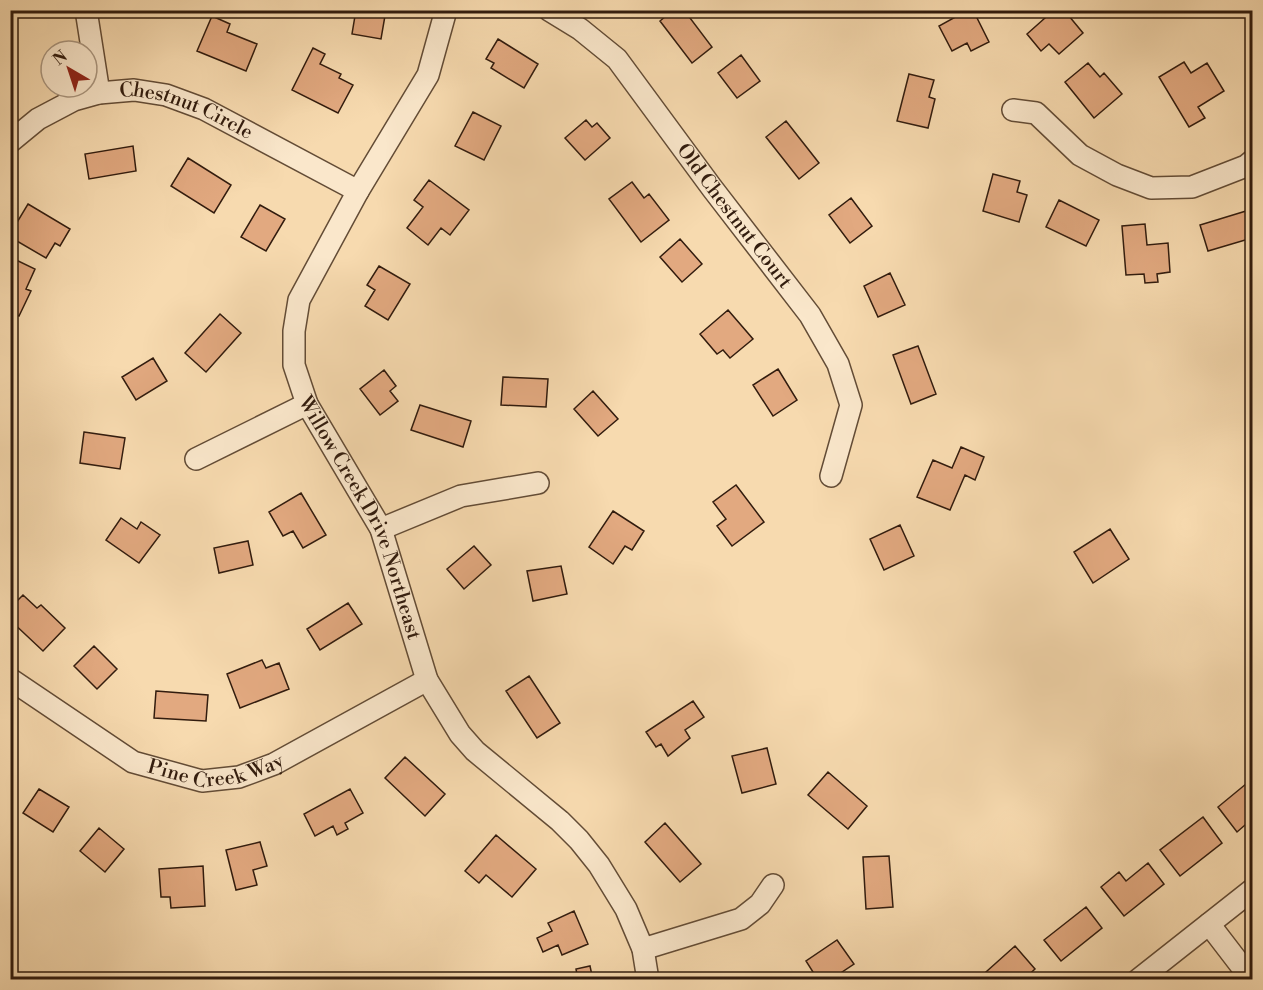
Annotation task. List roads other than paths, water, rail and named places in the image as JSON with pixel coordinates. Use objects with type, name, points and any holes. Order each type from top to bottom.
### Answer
[{"type":"street","points":[[86,10],[91,39]]},
{"type":"street","name":"Willow Creek Drive Northeast","points":[[446,10],[428,75],[358,191],[299,300],[294,331],[294,365],[307,404],[381,529],[427,680],[460,734],[475,751],[560,821],[585,847],[610,881],[643,949],[648,980]]},
{"type":"street","name":"Old Chestnut Court","points":[[549,10],[580,29],[617,59],[711,188],[810,315],[838,364],[851,405],[834,468]]},
{"type":"street","name":"Chestnut Circle","points":[[99,93],[134,90],[166,94],[213,114],[358,191]]},
{"type":"street","name":"Chestnut Circle","points":[[10,142],[38,119],[78,99]]},
{"type":"street","points":[[1013,110],[1036,113],[1080,155],[1117,175],[1151,188],[1192,187],[1246,166],[1252,161]]},
{"type":"street","points":[[196,459],[307,404]]},
{"type":"street","points":[[381,529],[461,496],[538,483]]},
{"type":"street","name":"Pine Creek Way","points":[[10,679],[134,762],[171,774],[202,780],[239,777],[274,764],[427,680]]},
{"type":"street","points":[[643,949],[741,919],[760,904],[773,885]]},
{"type":"street","points":[[1138,980],[1252,890]]},
{"type":"street","points":[[1209,924],[1252,980]]}]
